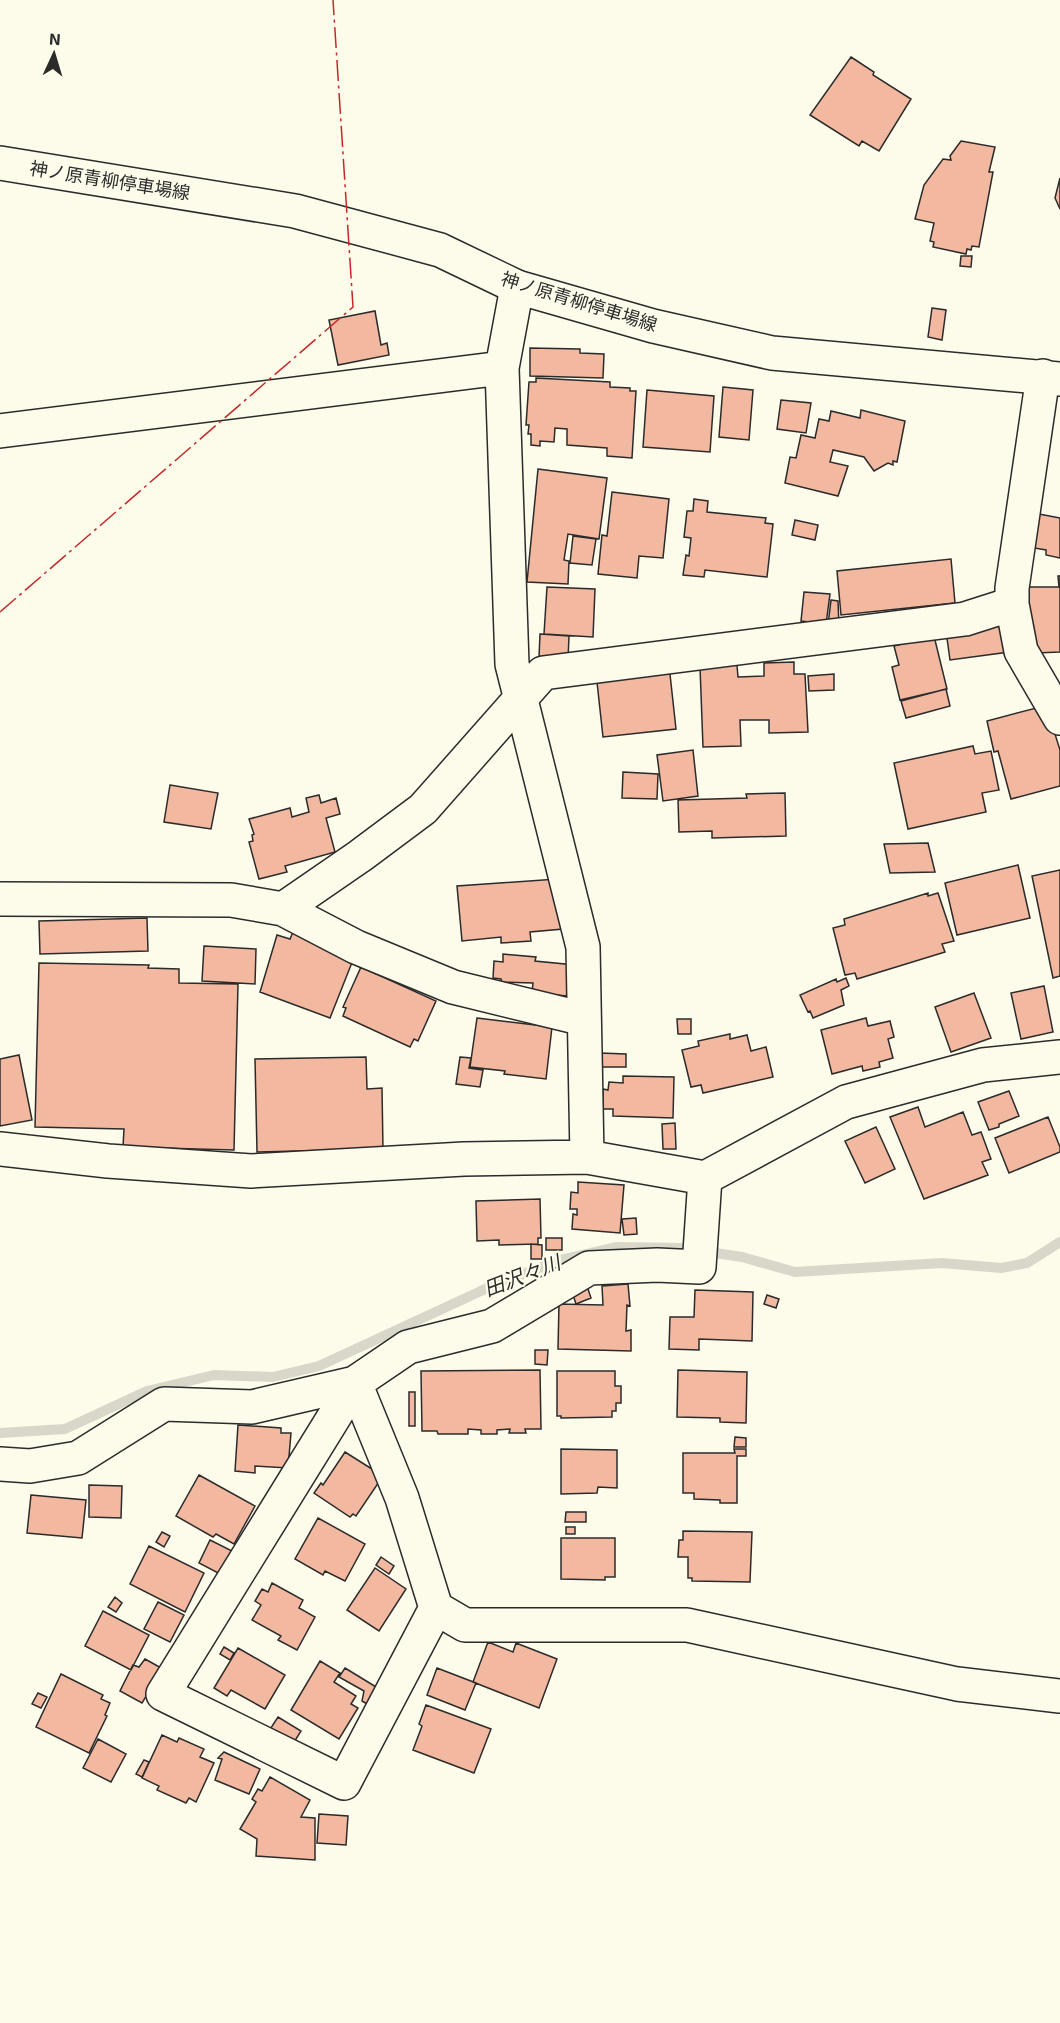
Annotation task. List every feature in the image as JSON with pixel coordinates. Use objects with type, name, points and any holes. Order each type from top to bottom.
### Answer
[{"type":"street","name":"神ノ原青柳停車場線","points":[[0,163],[295,211],[440,250],[517,286],[653,326],[772,353],[1051,377]]},
{"type":"street","points":[[517,286],[502,368],[512,664],[583,947],[587,1157]]},
{"type":"street","points":[[0,431],[502,368]]},
{"type":"street","points":[[1051,377],[1012,588],[1012,604],[1021,651],[1060,718]]},
{"type":"street","points":[[283,909],[423,809],[543,673],[965,619],[1012,604]]},
{"type":"street","points":[[0,899],[231,900],[283,909],[356,947],[453,987],[584,1018]]},
{"type":"street","points":[[0,1149],[108,1161],[251,1171],[464,1159],[587,1157],[705,1178],[846,1102],[983,1065],[1060,1057]]},
{"type":"street","points":[[0,1464],[30,1467],[78,1458],[164,1404],[252,1407],[355,1383],[408,1347],[492,1326],[589,1268],[657,1265],[699,1267],[705,1178]]},
{"type":"street","points":[[355,1383],[402,1498],[436,1608],[465,1625],[687,1625],[957,1684],[1060,1696]]},
{"type":"street","points":[[355,1383],[163,1694],[344,1783],[436,1608]]},
{"type":"building","points":[[851,57],[874,72],[873,75],[911,99],[879,151],[862,141],[859,146],[810,115]]},
{"type":"building","points":[[961,141],[995,147],[989,172],[993,172],[979,247],[972,246],[971,250],[967,249],[966,254],[933,247],[934,242],[930,241],[934,223],[915,219],[924,185],[943,159],[951,160],[950,156]]},
{"type":"building","points":[[1060,178],[1060,209],[1055,198]]},
{"type":"building","points":[[961,256],[972,256],[971,267],[960,266]]},
{"type":"building","points":[[932,308],[946,310],[942,340],[928,337]]},
{"type":"building","points":[[375,311],[381,345],[387,343],[389,355],[338,365],[329,320]]},
{"type":"building","points":[[530,348],[580,349],[580,353],[604,354],[603,378],[530,376]]},
{"type":"building","points":[[536,378],[610,382],[610,387],[630,388],[630,391],[636,391],[632,458],[607,456],[607,448],[567,445],[567,429],[555,428],[554,442],[540,441],[540,446],[531,445],[531,434],[528,434],[529,425],[526,425],[529,382],[536,382]]},
{"type":"building","points":[[723,387],[753,390],[749,440],[719,437]]},
{"type":"building","points":[[647,390],[714,396],[710,452],[643,447]]},
{"type":"building","points":[[781,400],[811,403],[806,433],[777,429]]},
{"type":"building","points":[[861,410],[905,421],[897,462],[893,461],[893,465],[888,463],[874,471],[864,457],[833,450],[830,462],[848,466],[838,496],[785,483],[790,457],[796,458],[801,435],[815,438],[819,419],[829,421],[831,411],[860,418]]},
{"type":"building","points":[[538,469],[607,478],[599,539],[568,534],[564,560],[569,561],[568,584],[527,582]]},
{"type":"building","points":[[612,492],[669,499],[663,558],[639,556],[637,578],[598,574],[602,535],[607,536]]},
{"type":"building","points":[[694,499],[708,501],[707,512],[766,518],[765,523],[773,524],[767,577],[705,570],[704,577],[683,575],[686,555],[689,556],[691,538],[684,537],[687,511],[693,511]]},
{"type":"building","points":[[1039,514],[1060,518],[1060,558],[1046,555],[1046,550],[1034,548]]},
{"type":"building","points":[[795,520],[818,525],[815,540],[792,535]]},
{"type":"building","points":[[573,536],[596,539],[592,565],[570,563]]},
{"type":"building","points":[[951,559],[955,603],[841,615],[837,571]]},
{"type":"building","points":[[1058,576],[1060,576],[1060,652],[1036,653],[1027,634],[1028,587],[1059,587]]},
{"type":"building","points":[[547,587],[595,589],[593,637],[544,634]]},
{"type":"building","points":[[804,592],[830,594],[826,624],[801,621]]},
{"type":"building","points":[[831,600],[838,601],[839,627],[828,625]]},
{"type":"building","points":[[1005,622],[1009,652],[950,660],[946,631]]},
{"type":"building","points":[[540,634],[569,636],[568,660],[539,657]]},
{"type":"building","points":[[934,636],[947,689],[900,700],[892,667],[899,665],[894,646]]},
{"type":"building","points":[[794,662],[794,674],[805,674],[808,732],[769,733],[769,720],[740,720],[741,746],[703,747],[700,667],[737,665],[738,677],[764,676],[764,663]]},
{"type":"building","points":[[669,665],[676,729],[603,737],[596,673]]},
{"type":"building","points":[[834,674],[834,690],[809,691],[808,676]]},
{"type":"building","points":[[946,689],[950,706],[906,718],[901,701]]},
{"type":"building","points":[[1040,707],[1055,734],[1060,750],[1060,786],[1011,799],[998,751],[994,752],[987,721]]},
{"type":"building","points":[[973,746],[975,754],[991,751],[999,790],[982,793],[986,812],[908,829],[894,763]]},
{"type":"building","points":[[693,750],[698,796],[663,801],[657,755]]},
{"type":"building","points":[[623,772],[658,774],[657,799],[622,798]]},
{"type":"building","points":[[170,785],[218,793],[211,829],[164,822]]},
{"type":"building","points":[[785,793],[786,836],[712,838],[712,831],[679,832],[678,800],[747,798],[746,794]]},
{"type":"building","points":[[319,795],[321,803],[336,798],[340,814],[326,818],[335,852],[285,866],[287,872],[259,879],[249,842],[253,841],[252,835],[254,834],[249,819],[290,808],[292,817],[309,812],[306,798]]},
{"type":"building","points":[[928,843],[935,872],[890,873],[884,844]]},
{"type":"building","points":[[1018,865],[1030,918],[957,935],[945,883]]},
{"type":"building","points":[[1060,870],[1060,976],[1053,978],[1032,876]]},
{"type":"building","points":[[557,879],[563,929],[530,932],[531,941],[501,943],[501,937],[462,941],[457,886]]},
{"type":"building","points":[[928,893],[928,896],[938,893],[954,941],[942,944],[945,952],[857,979],[855,973],[845,975],[833,928],[845,925],[844,919]]},
{"type":"building","points":[[147,918],[148,951],[40,954],[39,921]]},
{"type":"building","points":[[293,932],[353,960],[330,1018],[260,992],[277,935],[290,939]]},
{"type":"building","points":[[204,946],[256,949],[255,984],[202,981]]},
{"type":"building","points":[[503,954],[536,957],[535,961],[575,965],[574,983],[566,996],[532,992],[533,983],[502,982],[501,979],[493,978],[494,961],[503,962]]},
{"type":"building","points":[[39,963],[149,965],[148,968],[179,969],[179,983],[238,984],[234,1150],[123,1147],[124,1129],[35,1127]]},
{"type":"building","points":[[361,967],[436,1001],[418,1041],[414,1039],[410,1047],[343,1016],[346,1008],[343,1007]]},
{"type":"building","points":[[846,978],[849,986],[841,990],[844,1005],[813,1018],[800,995],[836,979],[837,982]]},
{"type":"building","points":[[1044,986],[1053,1032],[1021,1039],[1011,993]]},
{"type":"building","points":[[974,993],[991,1038],[951,1052],[935,1007]]},
{"type":"building","points":[[477,1018],[552,1027],[546,1079],[470,1067]]},
{"type":"building","points":[[866,1018],[868,1026],[890,1021],[894,1037],[888,1039],[893,1058],[879,1062],[880,1067],[863,1071],[862,1066],[832,1074],[821,1030]]},
{"type":"building","points":[[677,1019],[691,1019],[691,1034],[678,1034]]},
{"type":"building","points":[[730,1034],[730,1039],[747,1035],[751,1051],[766,1047],[773,1077],[703,1093],[701,1085],[691,1087],[682,1050],[699,1046],[698,1041]]},
{"type":"building","points":[[600,1053],[626,1054],[626,1067],[600,1067]]},
{"type":"building","points":[[19,1055],[32,1120],[0,1126],[0,1059]]},
{"type":"building","points":[[366,1057],[367,1089],[382,1088],[383,1149],[257,1152],[255,1059]]},
{"type":"building","points":[[460,1057],[471,1058],[469,1068],[483,1070],[480,1087],[456,1084]]},
{"type":"building","points":[[623,1076],[674,1077],[673,1118],[613,1116],[613,1109],[603,1109],[603,1089],[608,1090],[609,1082],[623,1083]]},
{"type":"building","points":[[1009,1091],[1019,1116],[989,1130],[978,1102]]},
{"type":"building","points":[[918,1107],[925,1127],[963,1112],[972,1135],[981,1132],[991,1159],[982,1162],[988,1175],[924,1199],[890,1117]]},
{"type":"building","points":[[1048,1117],[1060,1152],[1009,1173],[995,1138]]},
{"type":"building","points":[[675,1123],[676,1149],[663,1149],[662,1124]]},
{"type":"building","points":[[876,1127],[895,1169],[865,1183],[845,1141]]},
{"type":"building","points":[[578,1182],[624,1185],[620,1233],[572,1229],[573,1214],[577,1215],[577,1209],[570,1209],[571,1192],[578,1193]]},
{"type":"building","points":[[540,1199],[541,1238],[538,1238],[538,1244],[499,1245],[499,1240],[477,1241],[476,1201]]},
{"type":"building","points":[[636,1218],[637,1234],[624,1235],[622,1219]]},
{"type":"building","points":[[546,1238],[562,1238],[562,1250],[546,1250]]},
{"type":"building","points":[[531,1244],[542,1245],[542,1259],[531,1259]]},
{"type":"building","points":[[628,1284],[630,1306],[627,1305],[626,1331],[631,1330],[631,1351],[558,1349],[559,1304],[603,1305],[602,1286]]},
{"type":"building","points":[[587,1286],[591,1298],[576,1304],[572,1292]]},
{"type":"building","points":[[695,1290],[753,1292],[752,1341],[699,1339],[699,1350],[669,1349],[670,1317],[694,1317]]},
{"type":"building","points":[[767,1295],[779,1299],[776,1308],[764,1304]]},
{"type":"building","points":[[535,1350],[548,1350],[547,1365],[535,1364]]},
{"type":"building","points":[[540,1370],[541,1429],[525,1429],[526,1433],[509,1433],[510,1429],[497,1430],[497,1434],[481,1434],[481,1430],[468,1429],[468,1434],[438,1434],[437,1431],[422,1431],[421,1371]]},
{"type":"building","points":[[678,1370],[747,1372],[746,1423],[720,1422],[720,1418],[677,1417]]},
{"type":"building","points":[[557,1371],[615,1371],[615,1386],[621,1386],[621,1403],[616,1403],[616,1411],[612,1411],[612,1417],[561,1418],[557,1416]]},
{"type":"building","points":[[409,1392],[415,1392],[415,1426],[409,1426]]},
{"type":"building","points":[[238,1425],[281,1428],[281,1433],[291,1433],[288,1468],[255,1466],[255,1473],[235,1471]]},
{"type":"building","points":[[735,1437],[746,1438],[746,1447],[734,1447]]},
{"type":"building","points":[[561,1449],[617,1450],[617,1488],[598,1487],[597,1493],[561,1494]]},
{"type":"building","points":[[734,1449],[746,1449],[746,1456],[737,1456],[737,1503],[694,1499],[694,1493],[683,1493],[683,1453],[735,1453]]},
{"type":"building","points":[[345,1452],[383,1476],[356,1516],[353,1514],[350,1517],[314,1493],[321,1483],[323,1485]]},
{"type":"building","points":[[199,1475],[255,1506],[234,1544],[216,1534],[213,1537],[176,1516]]},
{"type":"building","points":[[89,1485],[122,1486],[121,1518],[89,1517]]},
{"type":"building","points":[[31,1495],[86,1500],[82,1538],[27,1533]]},
{"type":"building","points":[[566,1512],[586,1512],[586,1522],[565,1522]]},
{"type":"building","points":[[318,1518],[365,1544],[345,1581],[325,1571],[323,1575],[295,1559]]},
{"type":"building","points":[[566,1527],[575,1527],[575,1534],[566,1534]]},
{"type":"building","points":[[683,1531],[752,1532],[750,1582],[692,1581],[692,1578],[688,1578],[688,1557],[678,1557],[679,1540],[683,1540]]},
{"type":"building","points":[[162,1532],[170,1536],[164,1547],[156,1542]]},
{"type":"building","points":[[561,1538],[615,1538],[615,1577],[605,1577],[605,1580],[561,1579]]},
{"type":"building","points":[[210,1540],[232,1551],[220,1574],[199,1563]]},
{"type":"building","points":[[149,1546],[204,1573],[185,1612],[130,1584]]},
{"type":"building","points":[[381,1557],[394,1566],[389,1574],[376,1565]]},
{"type":"building","points":[[375,1568],[406,1589],[379,1631],[347,1610]]},
{"type":"building","points":[[272,1583],[303,1600],[299,1608],[315,1617],[297,1650],[278,1640],[281,1636],[252,1620],[261,1605],[255,1601],[262,1589],[268,1592]]},
{"type":"building","points":[[115,1597],[122,1603],[116,1612],[108,1607]]},
{"type":"building","points":[[158,1602],[184,1615],[170,1642],[144,1629]]},
{"type":"building","points":[[103,1611],[149,1635],[131,1670],[85,1646]]},
{"type":"building","points":[[488,1642],[513,1652],[516,1643],[557,1659],[539,1708],[473,1682]]},
{"type":"building","points":[[224,1647],[234,1653],[230,1660],[220,1654]]},
{"type":"building","points":[[238,1648],[285,1675],[265,1709],[231,1690],[227,1696],[214,1688]]},
{"type":"building","points":[[145,1659],[163,1669],[142,1703],[120,1691],[133,1665],[139,1667]]},
{"type":"building","points":[[320,1661],[340,1673],[334,1682],[356,1696],[351,1704],[358,1708],[339,1739],[291,1710]]},
{"type":"building","points":[[345,1668],[386,1693],[374,1708],[362,1701],[364,1691],[339,1677]]},
{"type":"building","points":[[437,1668],[476,1683],[465,1710],[427,1695]]},
{"type":"building","points":[[61,1674],[103,1695],[101,1699],[110,1703],[105,1715],[107,1716],[89,1753],[36,1727]]},
{"type":"building","points":[[38,1693],[47,1697],[41,1708],[32,1704]]},
{"type":"building","points":[[426,1705],[491,1729],[474,1773],[413,1750],[422,1726],[419,1724]]},
{"type":"building","points":[[278,1717],[301,1731],[288,1752],[265,1737]]},
{"type":"building","points":[[162,1735],[177,1742],[179,1738],[204,1749],[200,1757],[214,1763],[196,1802],[189,1798],[186,1803],[157,1790],[159,1786],[142,1778]]},
{"type":"building","points":[[98,1739],[126,1754],[111,1782],[83,1768]]},
{"type":"building","points":[[224,1752],[260,1769],[249,1794],[215,1780],[222,1759],[218,1758]]},
{"type":"building","points":[[144,1760],[149,1762],[142,1777],[136,1774]]},
{"type":"building","points":[[270,1777],[310,1800],[301,1817],[315,1818],[315,1860],[256,1856],[257,1839],[240,1829],[256,1802],[252,1799],[258,1789],[262,1791]]},
{"type":"building","points":[[319,1814],[348,1816],[346,1845],[317,1843]]},
{"type":"waterway","name":"田沢々川","points":[[0,1433],[65,1429],[147,1391],[214,1375],[273,1377],[319,1366],[496,1284],[564,1259],[616,1247],[682,1248],[742,1257],[795,1272],[942,1263],[1001,1268],[1027,1263],[1060,1242]]},
{"type":"power","points":[[0,612],[353,307],[333,0]]}]
